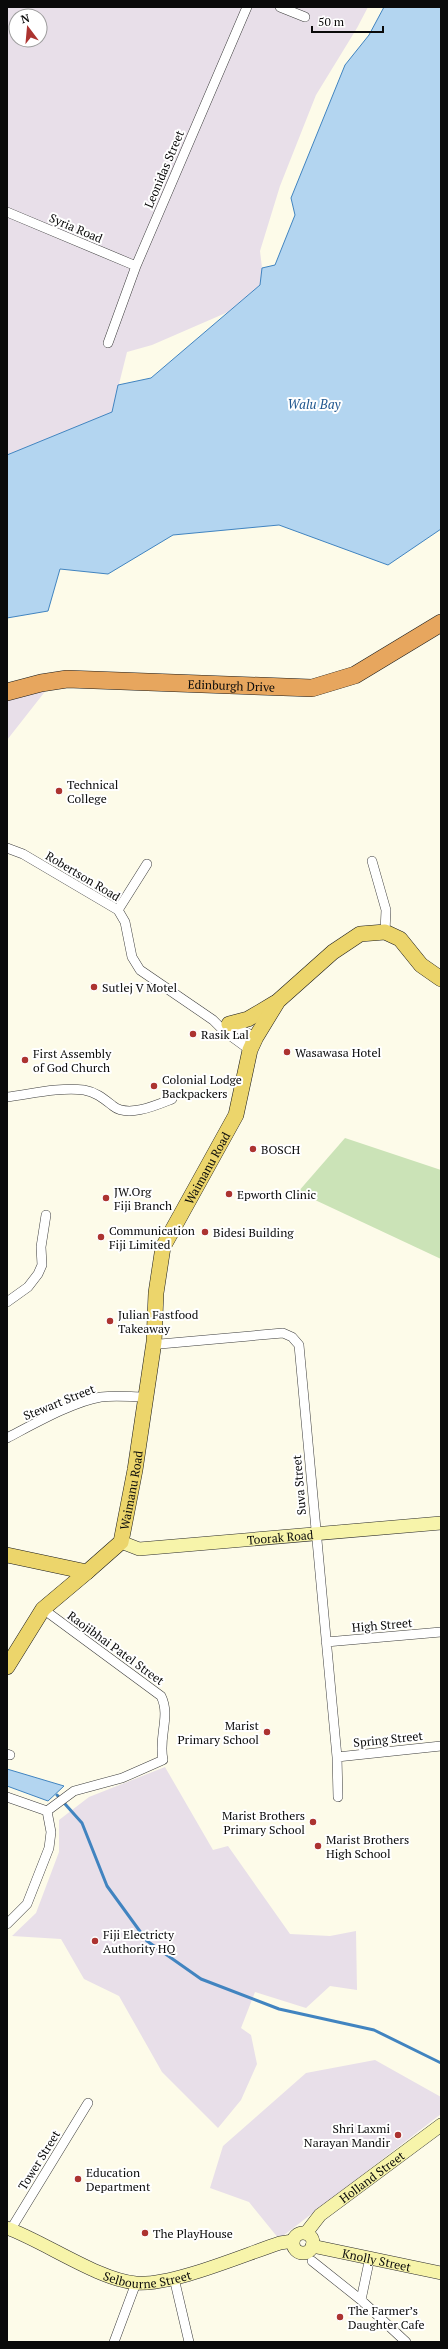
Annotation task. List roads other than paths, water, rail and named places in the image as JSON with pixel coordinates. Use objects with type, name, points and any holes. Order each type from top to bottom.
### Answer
[{"type":"highway","name":"Edinburgh Drive","points":[[7,692],[41,683],[67,679],[220,686],[312,688],[355,675],[441,623]]},
{"type":"main road","points":[[385,932],[400,939],[421,965],[441,979]]},
{"type":"main road","name":"Waimanu Road","points":[[121,1542],[135,1470],[154,1342],[156,1293],[164,1247],[236,1115],[253,1043],[278,1001],[333,952],[360,934],[385,932]]},
{"type":"main road","points":[[229,1024],[248,1018],[278,1001]]},
{"type":"main road","name":"Toorak Road","points":[[121,1542],[139,1549],[441,1523]]},
{"type":"main road","points":[[7,1667],[43,1609],[121,1542]]},
{"type":"main road","points":[[7,1555],[87,1572]]},
{"type":"main road","name":"Holland Street","points":[[306,2233],[320,2215],[441,2125]]},
{"type":"main road","name":"Selbourne Street","points":[[9,2229],[106,2275],[136,2283],[174,2278],[280,2243],[293,2241]]},
{"type":"main road","points":[[306,2233],[311,2237],[312,2246],[306,2252],[299,2252],[294,2248],[293,2241],[299,2234],[306,2233]]},
{"type":"main road","name":"Knolly Street","points":[[312,2246],[441,2273]]},
{"type":"street","name":"Leonidas Street","points":[[108,343],[136,266],[247,7]]},
{"type":"street","points":[[280,7],[305,18]]},
{"type":"street","name":"Syria Road","points":[[7,212],[136,266]]},
{"type":"street","name":"Robertson Road","points":[[7,848],[23,854],[118,910],[125,922],[132,957],[140,970],[213,1020],[229,1035],[253,1043]]},
{"type":"street","points":[[372,861],[386,910],[385,932]]},
{"type":"street","points":[[118,910],[147,864]]},
{"type":"street","name":"Robertson Road","points":[[213,1020],[229,1024],[253,1043]]},
{"type":"street","points":[[7,1098],[74,1089],[86,1090],[108,1100],[114,1107],[123,1111],[150,1107],[172,1099]]},
{"type":"street","points":[[7,1302],[28,1287],[42,1265],[41,1247],[46,1215]]},
{"type":"street","name":"Suva Street","points":[[154,1342],[160,1344],[283,1333],[292,1337],[298,1344],[337,1757],[338,1797]]},
{"type":"street","name":"Stewart Street","points":[[7,1438],[49,1416],[100,1397],[145,1397]]},
{"type":"street","name":"Raojibhai Patel Street","points":[[43,1609],[161,1696],[166,1705],[160,1748],[163,1760],[122,1778],[74,1791],[59,1804],[47,1811]]},
{"type":"street","name":"High Street","points":[[326,1642],[441,1632]]},
{"type":"street","name":"Spring Street","points":[[337,1757],[441,1746]]},
{"type":"street","points":[[7,1797],[47,1811],[51,1832],[49,1848],[27,1904],[7,1924]]},
{"type":"street","name":"Tower Street","points":[[9,2229],[88,2103]]},
{"type":"street","points":[[361,2300],[370,2257]]},
{"type":"street","points":[[312,2261],[361,2300],[406,2342]]},
{"type":"street","points":[[174,2278],[189,2342]]},
{"type":"street","points":[[114,2342],[136,2283]]},
{"type":"water","name":"Walu Bay","points":[[384,7],[441,7],[441,529],[388,565],[279,525],[173,535],[108,574],[60,569],[48,611],[7,618],[7,455],[112,412],[118,385],[151,378],[260,285],[262,268],[275,265],[295,215],[291,198],[345,65],[369,35]]},
{"type":"water","points":[[7,1769],[64,1786],[48,1801],[7,1786]]},
{"type":"waterway","points":[[57,1795],[82,1823],[107,1886],[147,1941],[201,1979],[279,2009],[374,2030],[441,2063]]},
{"type":"place","name":"Technical College","points":[[59,791]]},
{"type":"place","name":"Sutlej V Motel","points":[[94,987]]},
{"type":"place","name":"Rasik Lal","points":[[193,1034]]},
{"type":"place","name":"Wasawasa Hotel","points":[[287,1052]]},
{"type":"place","name":"First Assembly of God Church","points":[[25,1060]]},
{"type":"place","name":"Colonial Lodge Backpackers","points":[[154,1086]]},
{"type":"place","name":"BOSCH","points":[[253,1149]]},
{"type":"place","name":"Epworth Clinic","points":[[229,1194]]},
{"type":"place","name":"JW.Org Fiji Branch","points":[[106,1198]]},
{"type":"place","name":"Bidesi Building","points":[[205,1232]]},
{"type":"place","name":"Communication Fiji Limited","points":[[101,1237]]},
{"type":"place","name":"Julian Fastfood Takeaway","points":[[110,1321]]},
{"type":"place","name":"Marist Primary School","points":[[267,1732]]},
{"type":"place","name":"Marist Brothers Primary School","points":[[313,1822]]},
{"type":"place","name":"Marist Brothers High School","points":[[318,1846]]},
{"type":"place","name":"Fiji Electricty Authority HQ","points":[[95,1941]]},
{"type":"place","name":"Shri Laxmi Narayan Mandir","points":[[398,2135]]},
{"type":"place","name":"Education Department","points":[[78,2179]]},
{"type":"place","name":"The PlayHouse","points":[[145,2233]]},
{"type":"place","name":"The Farmer’s Daughter Cafe","points":[[340,2317]]}]
